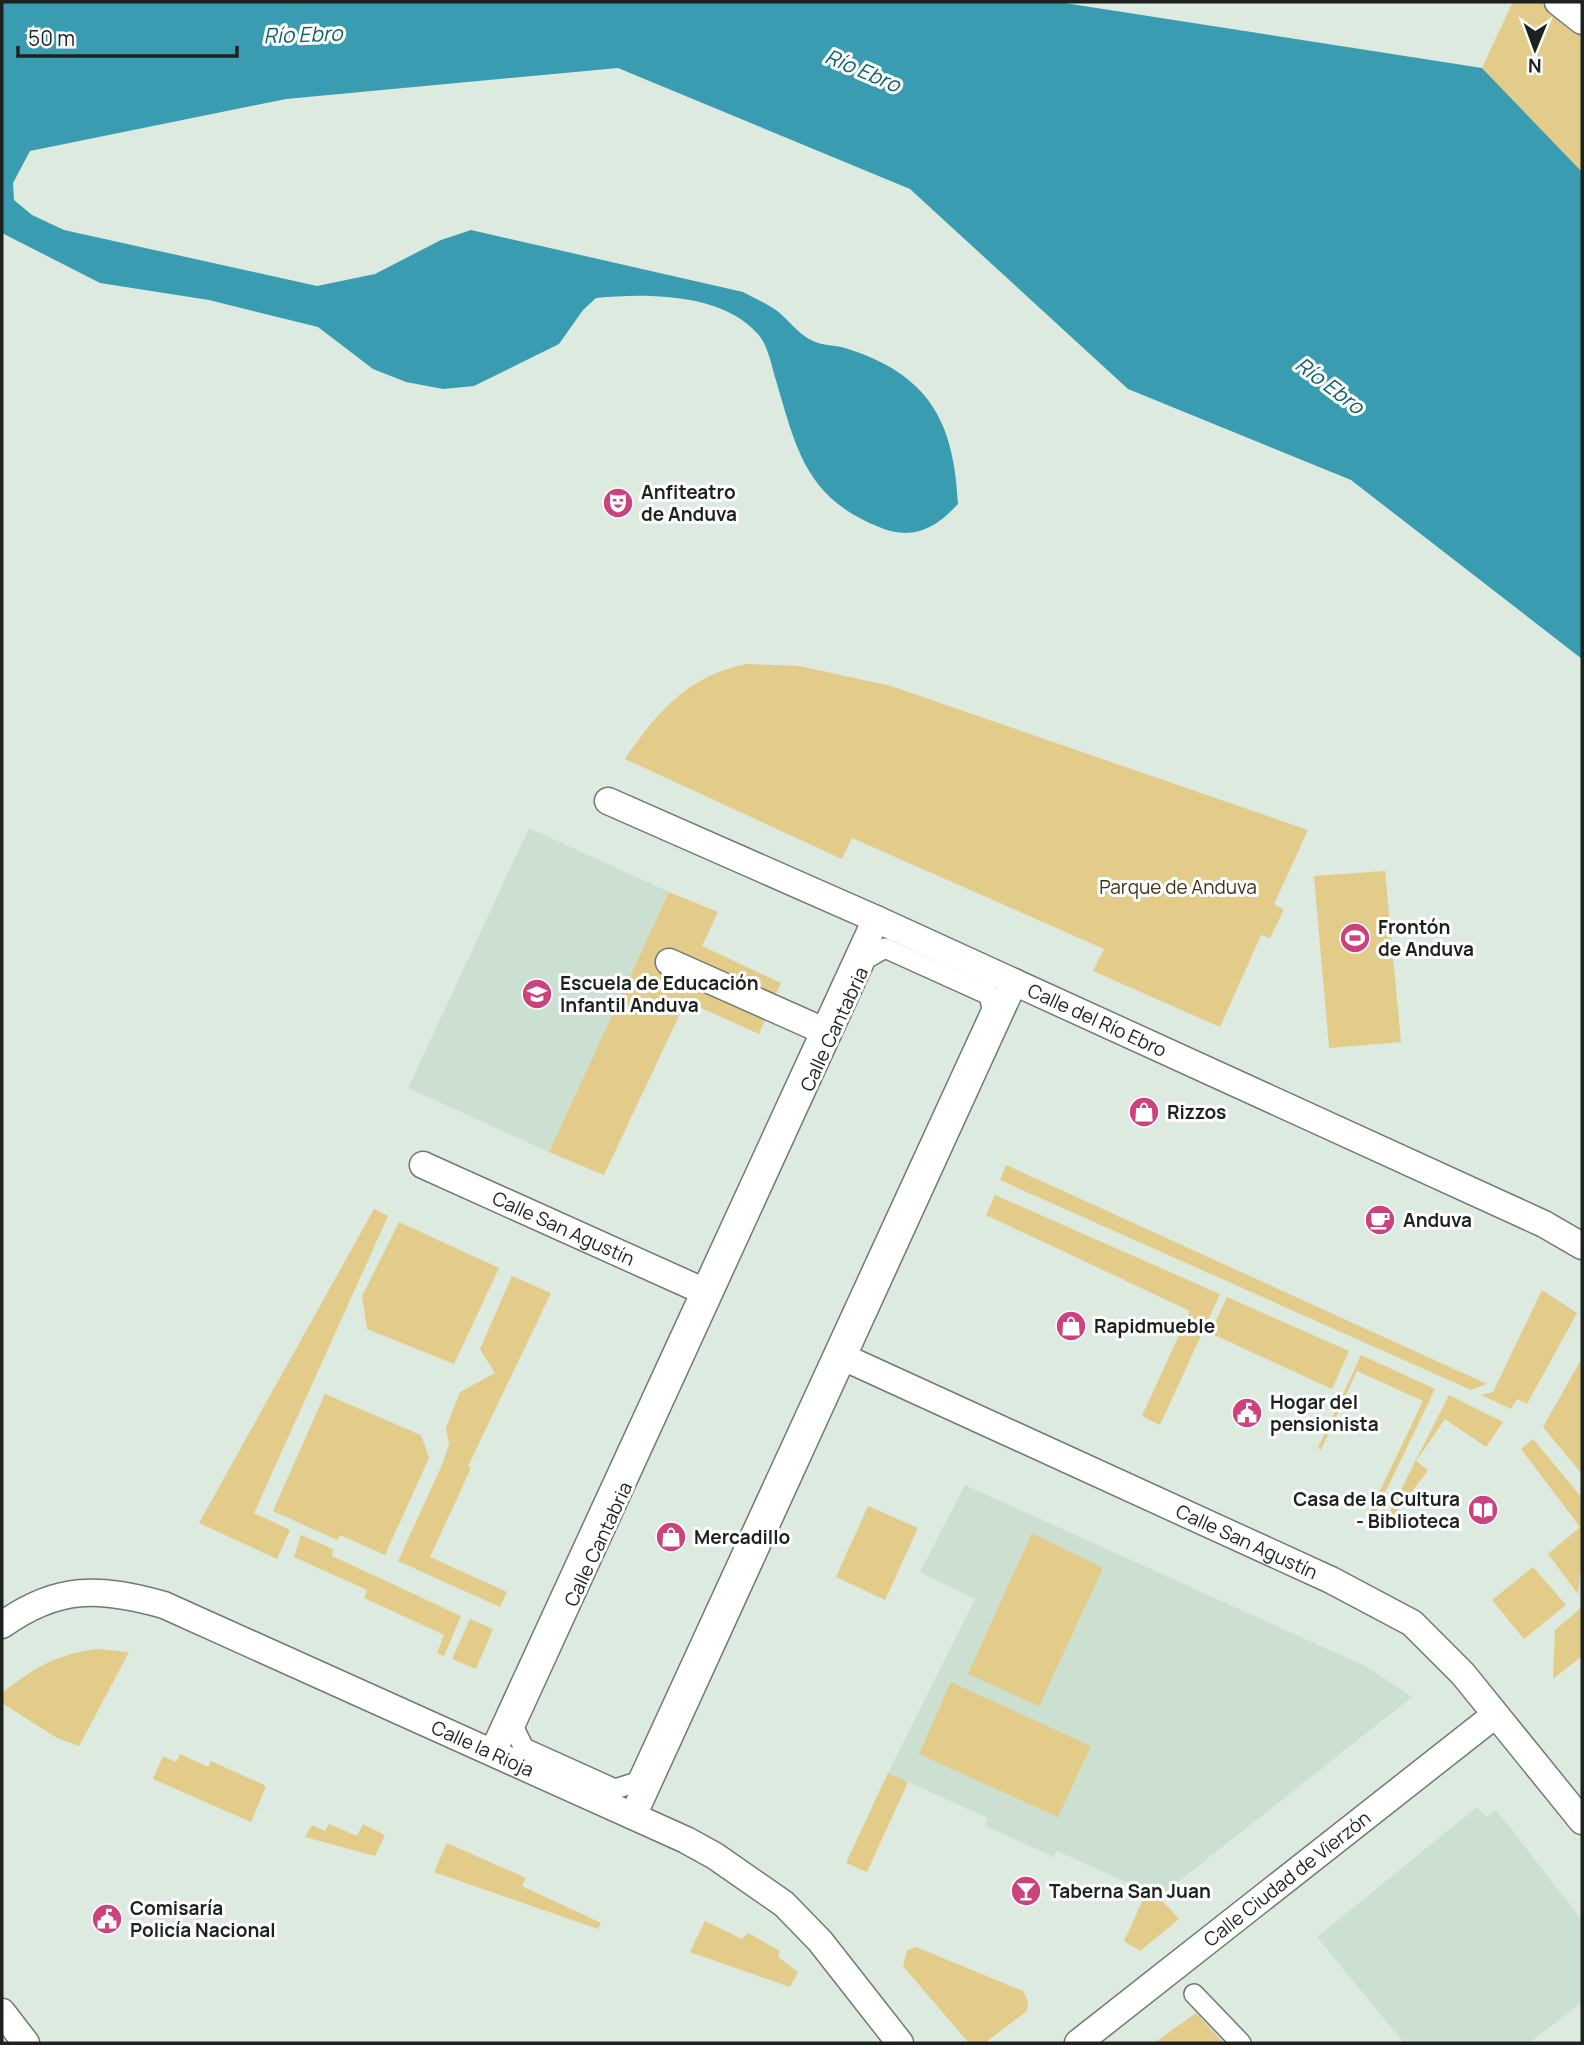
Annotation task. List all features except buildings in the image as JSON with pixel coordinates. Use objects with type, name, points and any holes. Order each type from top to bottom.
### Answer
[{"type":"street","points":[[1558,2],[1582,21]]},
{"type":"street","name":"Calle del Río Ebro","points":[[608,801],[876,919],[1544,1224],[1582,1246]]},
{"type":"street","name":"Calle Cantabria","points":[[493,1752],[876,919]]},
{"type":"street","name":"Calle Cantabria","points":[[885,948],[989,995],[992,1009],[637,1782],[615,1789],[524,1748],[514,1728],[866,959],[885,948]]},
{"type":"street","points":[[669,962],[824,1031]]},
{"type":"street","points":[[633,1816],[1014,982]]},
{"type":"street","name":"Calle San Agustín","points":[[423,1165],[704,1291]]},
{"type":"street","name":"Calle San Agustín","points":[[843,1357],[1331,1580],[1412,1623],[1448,1657],[1582,1821]]},
{"type":"street","name":"Calle la Rioja","points":[[2,1625],[28,1606],[57,1596],[90,1590],[130,1595],[164,1605],[633,1816],[715,1856],[784,1904],[820,1941],[900,2043]]},
{"type":"street","name":"Calle Ciudad de Vierzón","points":[[1078,2043],[1495,1715]]},
{"type":"street","points":[[1195,1994],[1241,2043]]},
{"type":"street","points":[[2,2012],[26,2043]]},
{"type":"shaded area","name":"Escuela de Educación Infantil Anduva","points":[[529,828],[669,892],[549,1152],[408,1088]]},
{"type":"shaded area","points":[[965,1485],[1365,1666],[1412,1697],[1159,1897],[1057,1851],[1054,1857],[985,1826],[988,1818],[888,1773],[975,1599],[920,1572]]},
{"type":"shaded area","points":[[1477,1807],[1487,1817],[1496,1810],[1582,1920],[1582,2002],[1529,2043],[1404,2043],[1317,1937]]},
{"type":"green space","points":[[1513,2],[1558,2],[1582,21],[1582,172],[1482,68]]},
{"type":"green space","name":"Parque de Anduva","points":[[747,664],[799,666],[891,686],[1308,830],[1274,904],[1284,910],[1270,938],[1261,935],[1220,1027],[1093,971],[1104,949],[852,838],[842,859],[625,759],[649,726],[676,698],[708,677]]},
{"type":"green space","name":"Frontón de Anduva","points":[[1385,871],[1401,1042],[1329,1048],[1314,876]]},
{"type":"green space","points":[[669,892],[718,912],[702,946],[781,983],[775,995],[667,948],[656,970],[766,1018],[759,1034],[686,1001],[604,1175],[549,1152]]},
{"type":"green space","points":[[1006,1165],[1487,1384],[1471,1390],[1000,1180]]},
{"type":"green space","points":[[995,1195],[1220,1294],[1160,1425],[1142,1416],[1190,1311],[986,1215]]},
{"type":"green space","points":[[374,1209],[388,1216],[254,1513],[290,1530],[277,1559],[199,1523]]},
{"type":"green space","points":[[399,1222],[499,1268],[454,1364],[367,1329],[362,1296]]},
{"type":"green space","points":[[512,1276],[551,1293],[468,1466],[471,1468],[430,1557],[507,1592],[500,1607],[398,1561],[442,1465],[449,1444],[446,1428],[460,1392],[495,1373],[480,1349]]},
{"type":"green space","points":[[1542,1290],[1577,1313],[1527,1404],[1517,1399],[1511,1409],[1481,1395],[1493,1392]]},
{"type":"green space","points":[[1227,1297],[1349,1351],[1332,1389],[1210,1333]]},
{"type":"green space","points":[[1361,1355],[1435,1389],[1370,1524],[1365,1522],[1423,1401],[1357,1371],[1321,1450],[1318,1448]]},
{"type":"green space","points":[[1582,1358],[1582,1474],[1543,1427]]},
{"type":"green space","points":[[325,1394],[421,1435],[429,1458],[385,1555],[340,1535],[337,1540],[273,1511]]},
{"type":"green space","points":[[1449,1395],[1503,1422],[1486,1447],[1445,1419],[1416,1461],[1428,1470],[1391,1520],[1387,1517]]},
{"type":"green space","points":[[1533,1439],[1582,1498],[1582,1559],[1578,1594],[1548,1554],[1580,1527],[1521,1449]]},
{"type":"green space","points":[[868,1506],[918,1528],[885,1600],[836,1577]]},
{"type":"green space","points":[[1032,1533],[1103,1568],[1039,1706],[968,1674]]},
{"type":"green space","points":[[301,1535],[333,1549],[332,1556],[461,1616],[444,1656],[437,1653],[444,1635],[364,1598],[367,1590],[294,1557]]},
{"type":"green space","points":[[1533,1567],[1566,1605],[1524,1639],[1492,1600]]},
{"type":"green space","points":[[1582,1607],[1582,1656],[1553,1679],[1555,1630]]},
{"type":"green space","points":[[470,1619],[493,1629],[476,1669],[452,1659]]},
{"type":"green space","points":[[97,1649],[129,1652],[79,1746],[57,1738],[2,1703],[2,1693],[35,1669],[69,1655]]},
{"type":"green space","points":[[951,1682],[1091,1746],[1058,1817],[919,1754]]},
{"type":"green space","points":[[180,1754],[208,1767],[211,1761],[266,1786],[251,1822],[153,1779],[163,1756],[176,1762]]},
{"type":"green space","points":[[888,1773],[908,1782],[867,1872],[846,1863]]},
{"type":"green space","points":[[329,1824],[357,1836],[363,1824],[385,1835],[375,1856],[305,1837],[312,1825],[325,1831]]},
{"type":"green space","points":[[447,1843],[526,1878],[522,1886],[601,1923],[598,1929],[434,1872]]},
{"type":"green space","points":[[1147,1891],[1159,1897],[1179,1919],[1140,1951],[1124,1941]]},
{"type":"green space","points":[[705,1921],[742,1939],[748,1933],[780,1951],[778,1957],[798,1972],[790,1987],[690,1952]]},
{"type":"green space","points":[[916,1947],[1023,1991],[1028,2001],[1027,2011],[985,2043],[968,2042],[903,1966],[907,1950]]},
{"type":"green space","points":[[1196,2013],[1224,2043],[1154,2043]]},
{"type":"water","name":"Río Ebro","points":[[2,2],[1058,2],[1482,68],[1582,172],[1582,659],[1351,480],[1128,389],[910,189],[618,68],[286,99],[30,151],[13,183],[14,200],[32,215],[64,230],[317,286],[375,274],[441,240],[471,230],[743,292],[776,310],[808,338],[874,359],[897,372],[931,404],[950,448],[958,504],[941,520],[922,530],[902,533],[879,527],[854,515],[834,501],[819,485],[797,447],[768,354],[760,337],[742,320],[703,303],[659,296],[596,298],[583,310],[559,344],[474,386],[443,389],[406,382],[373,369],[318,327],[209,300],[100,283],[2,233]]},
{"type":"place","name":"Anfiteatro de Anduva","points":[[618,503]]},
{"type":"place","name":"Frontón de Anduva","points":[[1355,938]]},
{"type":"place","name":"Escuela de Educación Infantil Anduva","points":[[537,994]]},
{"type":"place","name":"Rizzos","points":[[1144,1112]]},
{"type":"place","name":"Anduva","points":[[1380,1220]]},
{"type":"place","name":"Rapidmueble","points":[[1071,1326]]},
{"type":"place","name":"Hogar del pensionista","points":[[1247,1413]]},
{"type":"place","name":"Casa de la Cultura - Biblioteca","points":[[1483,1510]]},
{"type":"place","name":"Mercadillo","points":[[671,1537]]},
{"type":"place","name":"Taberna San Juan","points":[[1026,1891]]},
{"type":"place","name":"Comisaría Policía Nacional","points":[[107,1919]]}]
